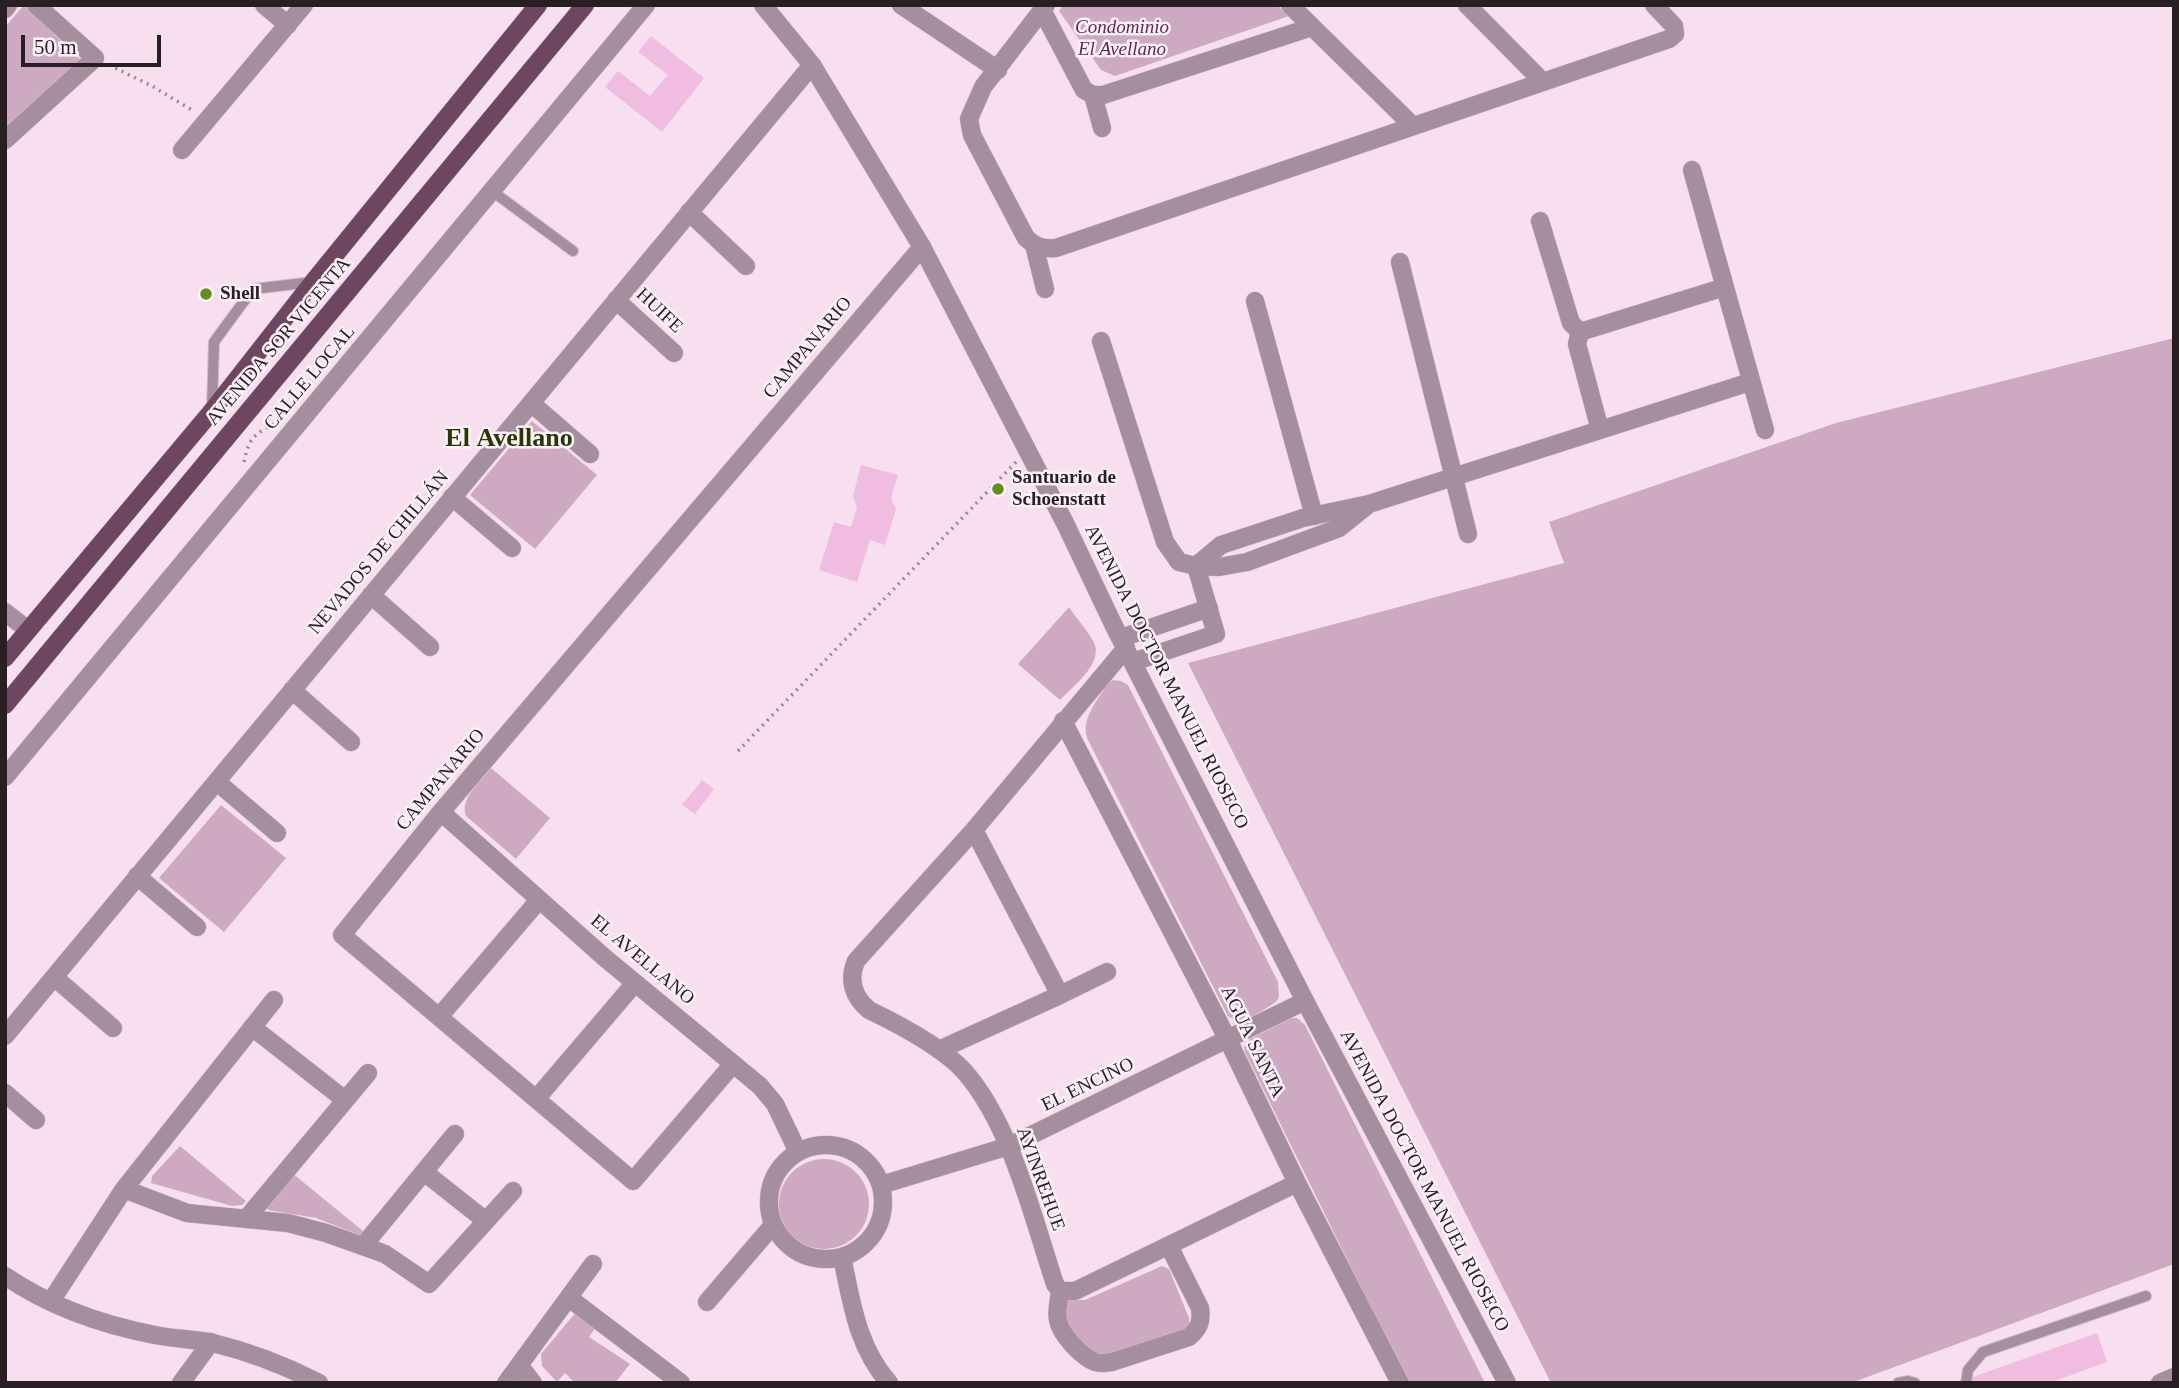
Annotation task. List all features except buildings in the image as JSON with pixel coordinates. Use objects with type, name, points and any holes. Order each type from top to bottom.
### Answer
[{"type":"main road","name":"AVENIDA SOR VICENTA","points":[[5,658],[212,411],[538,5]]},
{"type":"main road","name":"AVENIDA SOR VICENTA","points":[[5,705],[585,5]]},
{"type":"street","points":[[5,140],[95,58],[36,5]]},
{"type":"street","points":[[264,5],[288,25]]},
{"type":"street","points":[[182,150],[304,5]]},
{"type":"street","name":"CALLE LOCAL","points":[[5,777],[646,5]]},
{"type":"street","name":"AVENIDA DOCTOR MANUEL RIOSECO","points":[[763,5],[812,65],[922,247],[1304,1001],[1507,1383]]},
{"type":"street","points":[[901,5],[998,70]]},
{"type":"street","points":[[1290,5],[1413,127]]},
{"type":"street","points":[[1467,5],[1543,82]]},
{"type":"street","points":[[1312,27],[1103,95],[1093,95],[1084,89],[1044,7],[983,87],[970,119],[972,135],[1026,238],[1034,245],[1046,249],[1056,248],[1669,39],[1675,34],[1674,26],[1654,5]]},
{"type":"street","name":"NEVADOS DE CHILLÁN","points":[[5,1036],[812,65]]},
{"type":"street","points":[[1093,95],[1101,128]]},
{"type":"street","points":[[1692,170],[1765,430]]},
{"type":"street","points":[[689,212],[746,266]]},
{"type":"street","points":[[1540,221],[1570,323],[1580,332]]},
{"type":"street","points":[[1034,245],[1045,289]]},
{"type":"street","name":"CAMPANARIO","points":[[733,1064],[633,1181],[342,934],[441,812],[922,247]]},
{"type":"street","points":[[1400,262],[1468,534]]},
{"type":"street","points":[[1580,332],[1725,287]]},
{"type":"street","name":"HUIFE","points":[[616,300],[674,353]]},
{"type":"street","points":[[1255,301],[1314,516]]},
{"type":"street","points":[[1580,332],[1577,344],[1600,430]]},
{"type":"street","points":[[1101,341],[1165,542],[1179,562],[1219,567],[1247,562],[1339,528],[1369,504]]},
{"type":"street","points":[[1196,566],[1221,545],[1314,516],[1369,504],[1750,382]]},
{"type":"street","points":[[531,403],[590,454]]},
{"type":"street","points":[[452,498],[512,548]]},
{"type":"street","points":[[1126,649],[1216,634],[1196,566]]},
{"type":"street","points":[[371,595],[430,647]]},
{"type":"street","points":[[1126,649],[1209,608]]},
{"type":"street","points":[[5,612],[28,631]]},
{"type":"street","name":"AYINREHUE","points":[[1060,1291],[1055,1284],[1009,1146],[988,1106],[964,1072],[939,1051],[861,1003],[853,986],[853,969],[856,961],[974,830],[1126,649]]},
{"type":"street","points":[[292,690],[351,741]]},
{"type":"street","name":"AGUA SANTA","points":[[1063,721],[1228,1040],[1297,1183],[1400,1383]]},
{"type":"street","points":[[218,782],[277,833]]},
{"type":"street","name":"EL AVELLANO","points":[[441,812],[635,983],[760,1086],[775,1104],[798,1152]]},
{"type":"street","points":[[974,830],[1060,995]]},
{"type":"street","points":[[137,876],[197,928]]},
{"type":"street","points":[[439,1017],[539,900]]},
{"type":"street","points":[[939,1051],[1107,972]]},
{"type":"street","points":[[54,977],[113,1028]]},
{"type":"street","points":[[536,1099],[635,983]]},
{"type":"street","points":[[51,1301],[124,1189],[274,1000]]},
{"type":"street","name":"EL ENCINO","points":[[881,1185],[1009,1146],[1304,1001]]},
{"type":"street","points":[[252,1027],[345,1100]]},
{"type":"street","points":[[246,1219],[368,1073]]},
{"type":"street","points":[[5,1093],[37,1120]]},
{"type":"street","points":[[363,1246],[455,1134]]},
{"type":"street","points":[[825,1144],[843,1147],[860,1156],[873,1168],[881,1185],[884,1203],[880,1221],[872,1237],[859,1250],[842,1257],[822,1260],[803,1255],[787,1245],[773,1225],[768,1210],[769,1190],[776,1172],[798,1152],[825,1144]]},
{"type":"street","points":[[424,1172],[486,1221]]},
{"type":"street","points":[[1169,1246],[1199,1308],[1201,1319],[1198,1329],[1189,1337],[1112,1362],[1094,1362],[1058,1324],[1060,1291],[1075,1291],[1297,1183]]},
{"type":"street","points":[[124,1189],[187,1213],[288,1223],[363,1246],[385,1254],[429,1284],[513,1191]]},
{"type":"street","points":[[707,1302],[773,1225]]},
{"type":"street","points":[[842,1257],[859,1334],[875,1367],[889,1383]]},
{"type":"street","points":[[506,1383],[593,1264]]},
{"type":"street","points":[[5,1276],[76,1312],[128,1329],[169,1338],[211,1342],[258,1357],[319,1383]]},
{"type":"street","points":[[569,1298],[681,1383]]},
{"type":"street","points":[[181,1383],[211,1342]]},
{"type":"street","points":[[519,1365],[533,1383]]},
{"type":"lane","points":[[492,191],[573,251]]},
{"type":"lane","points":[[212,411],[214,342],[253,289],[313,282]]},
{"type":"lane","points":[[1966,1383],[1968,1370],[1983,1352],[2146,1296]]},
{"type":"lane","points":[[1898,1383],[1915,1383]]},
{"type":"path","points":[[95,58],[152,86],[208,120]]},
{"type":"path","points":[[738,751],[1027,450]]},
{"type":"green space","points":[[24,5],[81,60],[5,130],[5,27]]},
{"type":"green space","name":"Condominio El Avellano","points":[[1063,5],[1277,5],[1289,16],[1115,76],[1101,70],[1059,11]]},
{"type":"green space","points":[[2174,338],[2174,1264],[1851,1383],[1551,1383],[1188,663],[1564,563],[1549,522],[1836,423]]},
{"type":"green space","points":[[532,421],[597,475],[535,549],[470,495]]},
{"type":"green space","points":[[1069,607],[1093,641],[1096,653],[1084,676],[1060,700],[1018,664]]},
{"type":"green space","points":[[1113,680],[1128,685],[1278,982],[1279,997],[1276,1002],[1247,1019],[1228,1016],[1087,738],[1088,716],[1108,683]]},
{"type":"green space","points":[[491,768],[550,818],[516,859],[466,816],[468,797]]},
{"type":"green space","points":[[221,805],[286,858],[224,932],[159,878]]},
{"type":"green space","points":[[1291,1018],[1297,1018],[1305,1025],[1485,1383],[1408,1383],[1245,1052],[1244,1047],[1250,1039]]},
{"type":"green space","points":[[180,1146],[246,1201],[242,1205],[232,1206],[151,1183],[152,1176]]},
{"type":"green space","points":[[824,1159],[849,1167],[861,1179],[869,1204],[861,1229],[849,1241],[824,1249],[799,1241],[787,1229],[779,1204],[787,1179],[799,1167]]},
{"type":"green space","points":[[292,1173],[363,1231],[360,1235],[316,1218],[268,1210],[266,1207]]},
{"type":"green space","points":[[1162,1266],[1169,1269],[1189,1318],[1189,1326],[1184,1331],[1109,1357],[1093,1353],[1068,1327],[1063,1299],[1085,1300]]},
{"type":"green space","points":[[577,1311],[598,1324],[589,1337],[630,1364],[615,1383],[575,1383],[565,1373],[557,1382],[542,1366],[541,1354]]},
{"type":"place","name":"Shell","points":[[206,294]]},
{"type":"place","name":"Santuario de Schoenstatt","points":[[998,489]]},
{"type":"district","name":"El Avellano","points":[[509,439]]}]
